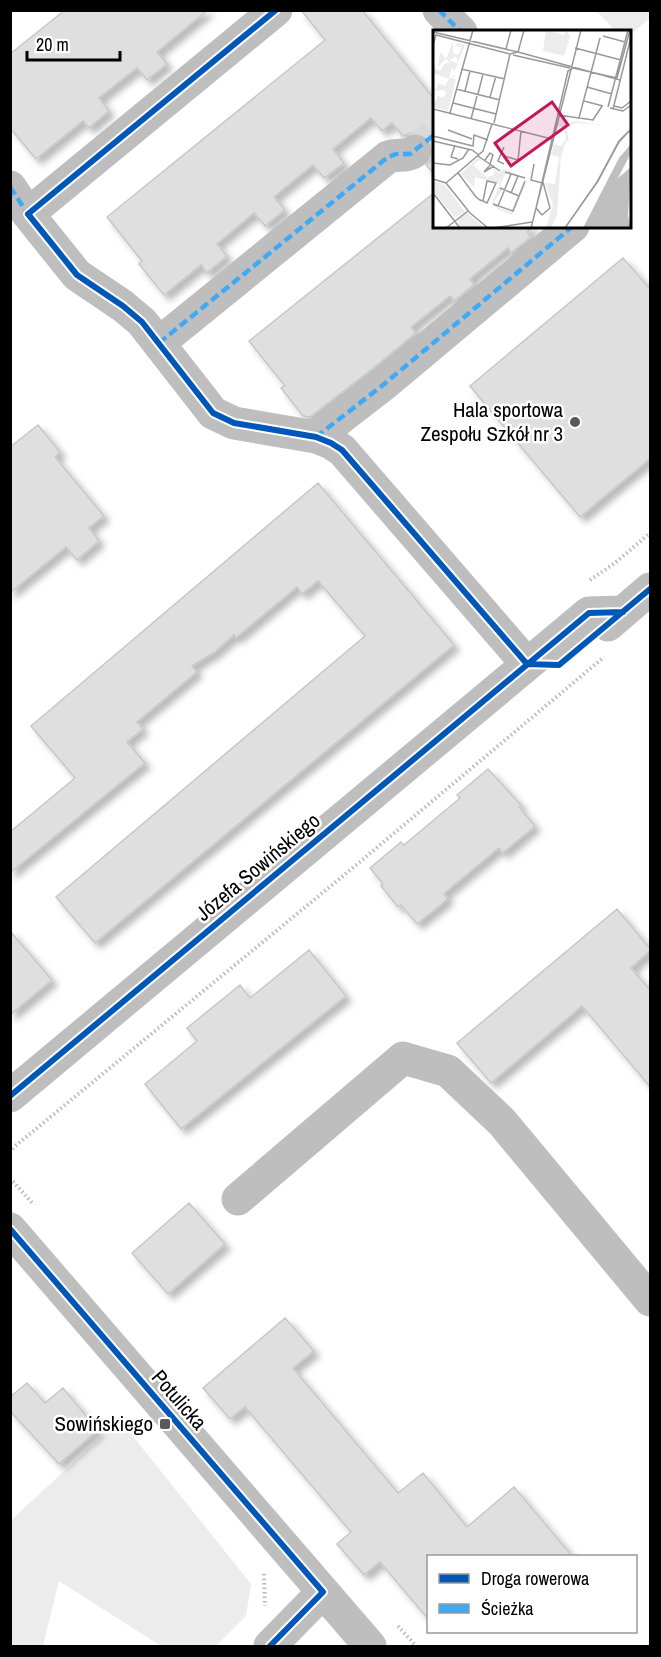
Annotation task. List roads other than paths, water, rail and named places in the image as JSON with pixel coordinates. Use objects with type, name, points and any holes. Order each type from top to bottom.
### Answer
[{"type":"street","points":[[28,214],[276,10]]},
{"type":"street","points":[[440,10],[459,30]]},
{"type":"street","points":[[159,343],[388,157],[396,154],[406,156],[415,151]]},
{"type":"street","points":[[10,187],[28,214],[77,275],[134,314],[213,413],[234,423],[316,437],[331,443],[354,462],[527,664],[560,665],[651,590]]},
{"type":"street","points":[[316,437],[383,385],[571,228]]},
{"type":"street","name":"Józefa Sowińskiego","points":[[10,1096],[527,664]]},
{"type":"street","points":[[238,1199],[403,1058],[448,1071],[502,1122],[651,1300]]},
{"type":"street","name":"Potulicka","points":[[10,1229],[370,1647]]},
{"type":"street","points":[[270,1647],[323,1592]]},
{"type":"tunnel","points":[[415,151],[433,136]]},
{"type":"tram line","points":[[10,1218],[69,1281],[240,1479],[379,1646]]},
{"type":"tram line","points":[[10,1244],[235,1507],[304,1580],[361,1646]]},
{"type":"place","name":"Hala sportowa Zespołu Szkół nr 3","points":[[575,422]]},
{"type":"place","name":"Sowińskiego","points":[[165,1424]]}]
